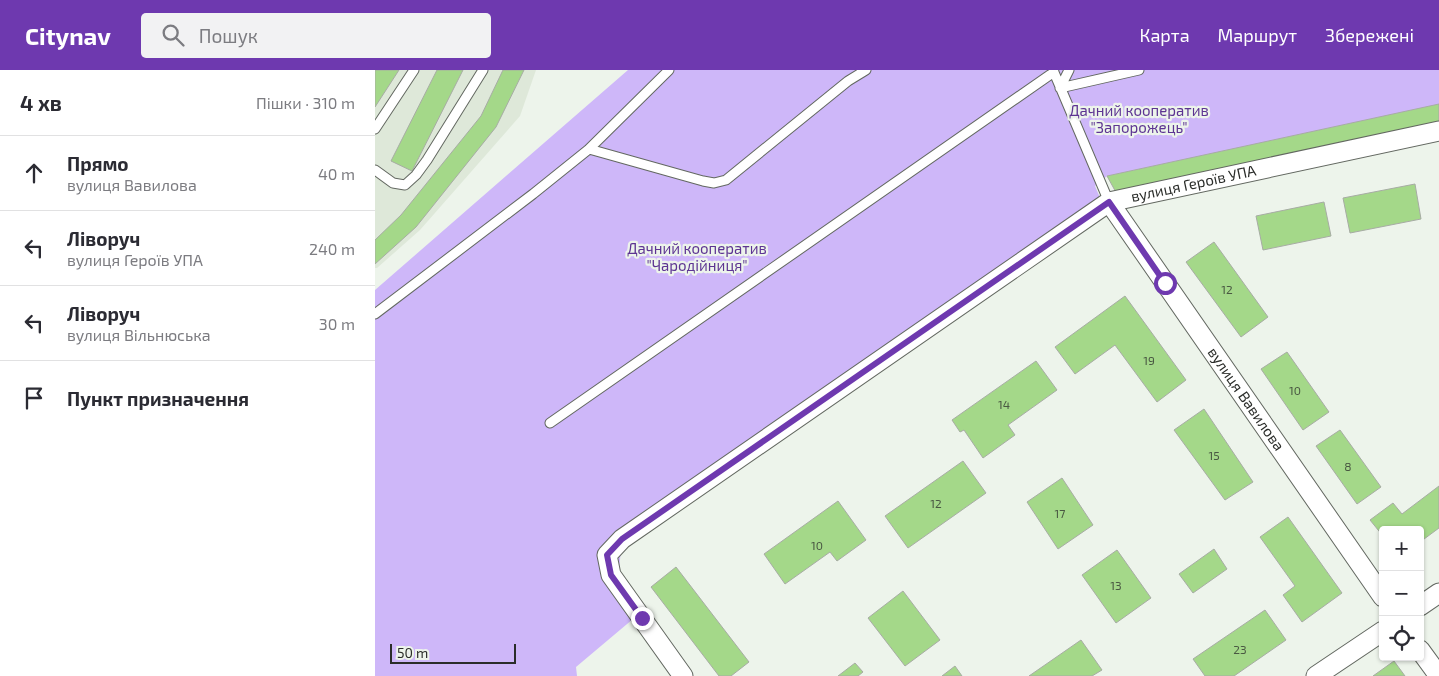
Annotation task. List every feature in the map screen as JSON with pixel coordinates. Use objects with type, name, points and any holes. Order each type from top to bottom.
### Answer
[{"type":"street","name":"вулиця Героїв УПА","points":[[683,676],[611,575],[607,555],[622,539],[1109,202],[1439,131]]},
{"type":"street","name":"вулиця Вавилова","points":[[1109,202],[1379,590]]},
{"type":"street","points":[[1424,603],[1439,592]]},
{"type":"street","points":[[1316,676],[1379,634]]},
{"type":"street","points":[[1424,655],[1439,676]]},
{"type":"lane","points":[[375,129],[414,70]]},
{"type":"lane","points":[[375,170],[393,183],[405,185],[410,181],[432,153],[483,70]]},
{"type":"lane","points":[[375,314],[589,149],[669,70]]},
{"type":"lane","points":[[589,149],[703,182],[714,183],[726,180],[848,81],[866,70]]},
{"type":"lane","points":[[1060,88],[1069,70]]},
{"type":"lane","points":[[1060,88],[1139,70]]},
{"type":"lane","points":[[550,423],[1053,71],[1109,202]]},
{"type":"shaded area","points":[[375,70],[536,70],[520,116],[420,230],[377,268],[375,268]]},
{"type":"green space","name":"Дачний кооператив \"Чародійниця\"","points":[[628,70],[1439,70],[1439,106],[1107,176],[1095,186],[1101,200],[622,539],[617,591],[633,619],[576,667],[577,676],[375,676],[375,290]]},
{"type":"building","points":[[375,70],[399,70],[375,107]]},
{"type":"building","points":[[437,70],[463,70],[412,171],[391,161]]},
{"type":"building","points":[[503,70],[524,70],[496,127],[416,227],[375,264],[375,240],[401,215],[481,116]]},
{"type":"building","points":[[1439,104],[1439,124],[1118,196],[1107,176]]},
{"type":"building","points":[[1415,184],[1421,219],[1350,233],[1343,198]]},
{"type":"building","points":[[1324,202],[1331,236],[1263,250],[1256,216]]},
{"type":"building","points":[[1214,242],[1268,317],[1241,337],[1186,262]]},
{"type":"building","points":[[1125,296],[1186,380],[1157,402],[1115,345],[1075,374],[1055,347]]},
{"type":"building","points":[[1287,352],[1329,412],[1303,430],[1261,369]]},
{"type":"building","points":[[1036,361],[1057,390],[1008,425],[1015,435],[983,458],[964,430],[960,432],[952,420]]},
{"type":"building","points":[[1204,409],[1253,482],[1225,500],[1174,430]]},
{"type":"building","points":[[1340,430],[1381,487],[1357,504],[1316,446]]},
{"type":"building","points":[[963,461],[986,493],[908,548],[885,516]]},
{"type":"building","points":[[1062,478],[1093,525],[1058,549],[1027,502]]},
{"type":"building","points":[[1439,486],[1439,528],[1424,539],[1424,526],[1379,526],[1379,531],[1370,520],[1393,503],[1402,514]]},
{"type":"building","points":[[838,501],[866,540],[837,561],[830,552],[785,584],[764,554]]},
{"type":"building","points":[[1288,517],[1342,593],[1302,622],[1283,595],[1295,586],[1260,537]]},
{"type":"building","points":[[1214,549],[1227,569],[1193,593],[1179,574]]},
{"type":"building","points":[[1117,550],[1151,598],[1116,623],[1082,575]]},
{"type":"building","points":[[676,567],[749,662],[731,676],[719,676],[651,587]]},
{"type":"building","points":[[903,591],[940,640],[905,666],[868,618]]},
{"type":"building","points":[[1265,610],[1286,640],[1234,676],[1205,676],[1193,659]]},
{"type":"building","points":[[1081,640],[1102,670],[1092,676],[1029,676]]},
{"type":"building","points":[[1394,661],[1405,676],[1373,676]]},
{"type":"building","points":[[855,663],[863,672],[858,676],[838,676]]},
{"type":"building","points":[[955,666],[962,676],[942,676]]},
{"type":"route","points":[[642,618],[611,575],[607,555],[622,539],[1109,202],[1165,283]]},
{"type":"park label","name":"Дачний кооператив \"Запорожець\"","points":[[1139,120]]}]
